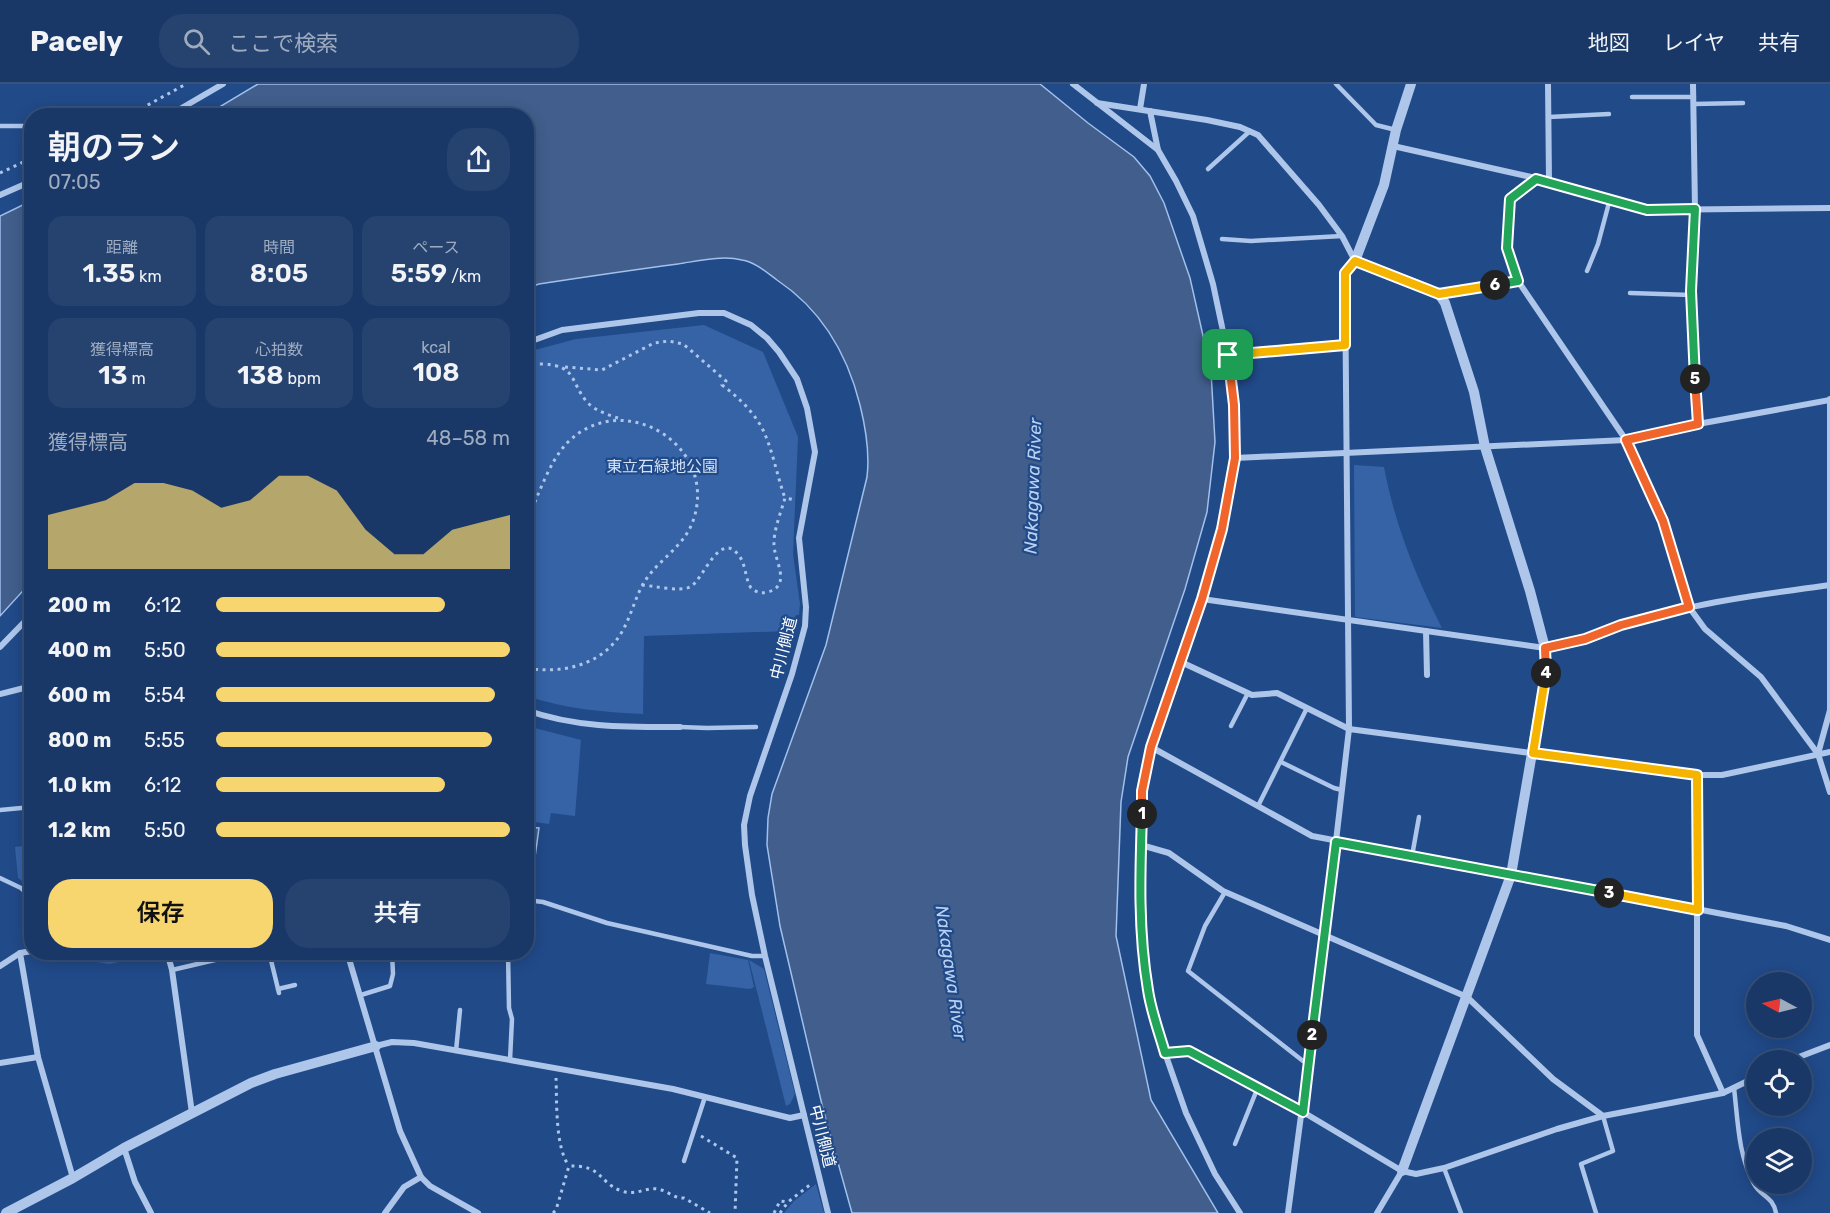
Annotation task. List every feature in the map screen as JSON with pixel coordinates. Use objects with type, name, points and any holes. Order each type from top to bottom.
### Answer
[{"type":"street","points":[[182,108],[223,84]]},
{"type":"street","points":[[1073,84],[1158,150]]},
{"type":"street","points":[[1140,109],[1144,84]]},
{"type":"street","points":[[1288,1213],[1303,1112],[1349,729],[1345,273],[1355,261],[1384,185],[1396,130],[1411,84]]},
{"type":"street","points":[[1548,84],[1549,181]]},
{"type":"street","points":[[1693,84],[1695,209],[1691,295],[1698,424]]},
{"type":"street","points":[[1097,103],[1207,120],[1258,135],[1312,197],[1342,236],[1355,261],[1439,294],[1518,281]]},
{"type":"street","points":[[1150,111],[1158,150],[1193,216],[1213,284],[1228,355],[1234,405],[1235,458],[1222,529],[1202,599],[1151,747],[1142,791],[1139,890],[1145,971],[1148,991],[1165,1053],[1186,1113],[1215,1174],[1240,1213]]},
{"type":"street","points":[[1393,146],[1549,181],[1647,210],[1830,208]]},
{"type":"street","points":[[1536,179],[1510,199],[1507,248],[1518,281],[1626,440],[1663,521],[1689,607],[1705,629],[1761,676],[1818,754],[1830,792]]},
{"type":"street","points":[[0,195],[24,184]]},
{"type":"street","points":[[1377,1213],[1402,1171],[1511,874],[1547,666],[1545,648],[1530,591],[1485,447],[1474,392],[1449,313],[1439,294]]},
{"type":"street","name":"中川側道","points":[[534,340],[562,330],[699,313],[724,313],[743,321],[766,338],[797,378],[807,408],[816,452],[799,538],[806,607],[805,626],[792,674],[750,796],[744,825],[748,869],[765,956],[828,1213]]},
{"type":"street","points":[[1228,355],[1345,345]]},
{"type":"street","points":[[1235,458],[1626,440],[1698,424],[1830,400],[1830,710],[1818,754]]},
{"type":"street","points":[[1202,599],[1545,648],[1585,639],[1621,625],[1689,607],[1830,585]]},
{"type":"street","points":[[0,646],[24,622]]},
{"type":"street","points":[[1426,631],[1427,675]]},
{"type":"street","points":[[1181,662],[1252,695],[1277,693],[1349,729],[1697,775],[1722,775],[1830,752]]},
{"type":"street","points":[[0,694],[24,688]]},
{"type":"street","points":[[534,712],[592,725],[680,727]]},
{"type":"street","points":[[1151,747],[1312,836],[1786,926],[1830,940]]},
{"type":"street","points":[[1697,775],[1697,1035],[1723,1093]]},
{"type":"street","points":[[1141,845],[1169,853],[1225,892],[1467,997],[1553,1079],[1603,1116]]},
{"type":"street","points":[[0,966],[24,952]]},
{"type":"street","points":[[20,953],[38,1057],[74,1178]]},
{"type":"street","points":[[169,960],[192,1113]]},
{"type":"street","points":[[350,960],[400,1131],[421,1177],[430,1186],[478,1213]]},
{"type":"street","points":[[6,1213],[74,1178],[124,1148],[241,1088],[275,1074],[392,1042],[404,1042],[672,1089],[790,1118],[804,1115]]},
{"type":"street","points":[[1812,1052],[1830,1045]]},
{"type":"street","points":[[1165,1053],[1189,1051],[1303,1112],[1402,1171],[1416,1174],[1444,1168],[1557,1129],[1603,1116],[1723,1093],[1746,1082]]},
{"type":"street","points":[[0,1063],[38,1057]]},
{"type":"street","points":[[124,1148],[135,1182],[152,1213]]},
{"type":"street","points":[[385,1213],[404,1187],[421,1177]]},
{"type":"lane","points":[[1336,84],[1376,125],[1396,130]]},
{"type":"lane","points":[[1632,97],[1743,103]]},
{"type":"lane","points":[[1549,117],[1609,114]]},
{"type":"lane","points":[[0,126],[24,126]]},
{"type":"lane","points":[[1208,169],[1250,131]]},
{"type":"lane","points":[[1587,271],[1598,244],[1610,199]]},
{"type":"lane","points":[[1222,239],[1292,240],[1342,236]]},
{"type":"lane","points":[[1630,293],[1691,295]]},
{"type":"lane","points":[[1231,726],[1248,693]]},
{"type":"lane","points":[[1258,806],[1307,708]]},
{"type":"lane","points":[[680,727],[756,727]]},
{"type":"lane","points":[[1281,762],[1342,790]]},
{"type":"lane","points":[[0,810],[24,808]]},
{"type":"lane","points":[[1412,856],[1419,817]]},
{"type":"lane","points":[[0,878],[24,891]]},
{"type":"lane","points":[[1225,892],[1205,926],[1188,971],[1303,1061],[1308,1062]]},
{"type":"lane","points":[[534,901],[607,923],[752,956],[765,956]]},
{"type":"lane","points":[[172,970],[215,960]]},
{"type":"lane","points":[[271,960],[278,991],[295,985]]},
{"type":"lane","points":[[361,996],[390,986],[393,974],[392,960]]},
{"type":"lane","points":[[508,960],[509,1008],[512,1019],[510,1060]]},
{"type":"lane","points":[[456,1051],[460,1010]]},
{"type":"lane","points":[[1235,1144],[1257,1087]]},
{"type":"lane","points":[[1734,1088],[1742,1156],[1756,1186],[1774,1203],[1776,1213]]},
{"type":"lane","points":[[684,1161],[705,1097]]},
{"type":"lane","points":[[1596,1213],[1581,1164],[1613,1150],[1603,1116]]},
{"type":"lane","points":[[1444,1168],[1461,1213]]},
{"type":"path","points":[[142,108],[186,84]]},
{"type":"path","points":[[0,173],[24,162]]},
{"type":"path","points":[[534,364],[603,370],[654,343],[669,341],[683,344],[726,381],[722,385],[739,399],[758,422],[766,439],[785,498],[774,543],[781,577],[776,589],[764,593],[751,588],[742,559],[735,551],[729,549],[723,549],[714,555],[698,581],[690,587],[683,589],[642,585]]},
{"type":"path","points":[[534,669],[559,671],[584,664],[606,650],[627,624],[642,585],[656,567],[677,548],[690,528],[697,507],[697,488],[693,471],[677,445],[652,428],[600,411],[588,403],[565,367]]},
{"type":"path","points":[[534,507],[556,458],[567,443],[580,432],[602,422],[622,419]]},
{"type":"path","points":[[785,498],[806,502]]},
{"type":"path","points":[[555,1068],[560,1143],[563,1159],[569,1167]]},
{"type":"path","points":[[694,1131],[737,1158],[735,1213]]},
{"type":"path","points":[[569,1167],[581,1166],[596,1170],[615,1188],[623,1192],[639,1193],[645,1190],[662,1190],[684,1198],[710,1213]]},
{"type":"path","points":[[553,1213],[556,1210],[569,1167]]},
{"type":"path","points":[[780,1213],[788,1202],[813,1182],[818,1173]]},
{"type":"path","points":[[774,1213],[780,1201],[788,1202]]},
{"type":"green space","name":"東立石緑地公園","points":[[704,325],[763,352],[798,437],[793,554],[800,604],[799,615],[796,615],[789,631],[644,636],[643,714],[584,709],[534,698],[534,350],[576,339]]},
{"type":"green space","points":[[1354,465],[1384,467],[1407,549],[1442,628],[1355,617]]},
{"type":"green space","points":[[534,728],[581,740],[575,816],[551,813],[549,824],[534,822]]},
{"type":"green space","points":[[24,846],[24,883],[18,878],[15,847]]},
{"type":"green space","points":[[710,953],[748,960],[754,987],[750,989],[706,984]]},
{"type":"green space","points":[[86,960],[129,960],[109,964]]},
{"type":"green space","points":[[749,960],[764,969],[795,1094],[790,1104],[786,1106]]},
{"type":"green space","points":[[816,1184],[824,1213],[784,1213],[794,1201]]},
{"type":"water","name":"Nakagawa River","points":[[258,84],[1040,84],[1134,157],[1150,176],[1164,203],[1190,278],[1211,371],[1215,442],[1207,512],[1185,589],[1128,757],[1121,802],[1116,936],[1151,1100],[1218,1213],[852,1213],[823,1109],[780,926],[767,845],[772,794],[826,645],[868,468],[866,432],[855,386],[840,351],[820,319],[793,292],[765,271],[742,260],[726,258],[534,286],[534,108],[218,108]]},
{"type":"water","points":[[24,204],[24,590],[0,616],[0,216]]},
{"type":"water","points":[[534,828],[539,828],[534,864]]},
{"type":"route","points":[[1536,179],[1647,210],[1695,209],[1691,291],[1698,424],[1626,440],[1663,521],[1689,607],[1621,625],[1585,639],[1545,648],[1547,666],[1533,753],[1697,775],[1698,910],[1336,842],[1303,1112],[1189,1051],[1165,1053],[1148,991],[1141,931],[1139,890],[1142,791],[1151,747],[1202,599],[1222,529],[1235,458],[1234,405],[1228,355],[1345,345],[1345,273],[1355,261],[1439,294],[1518,281],[1507,248],[1510,199],[1536,179]]}]
